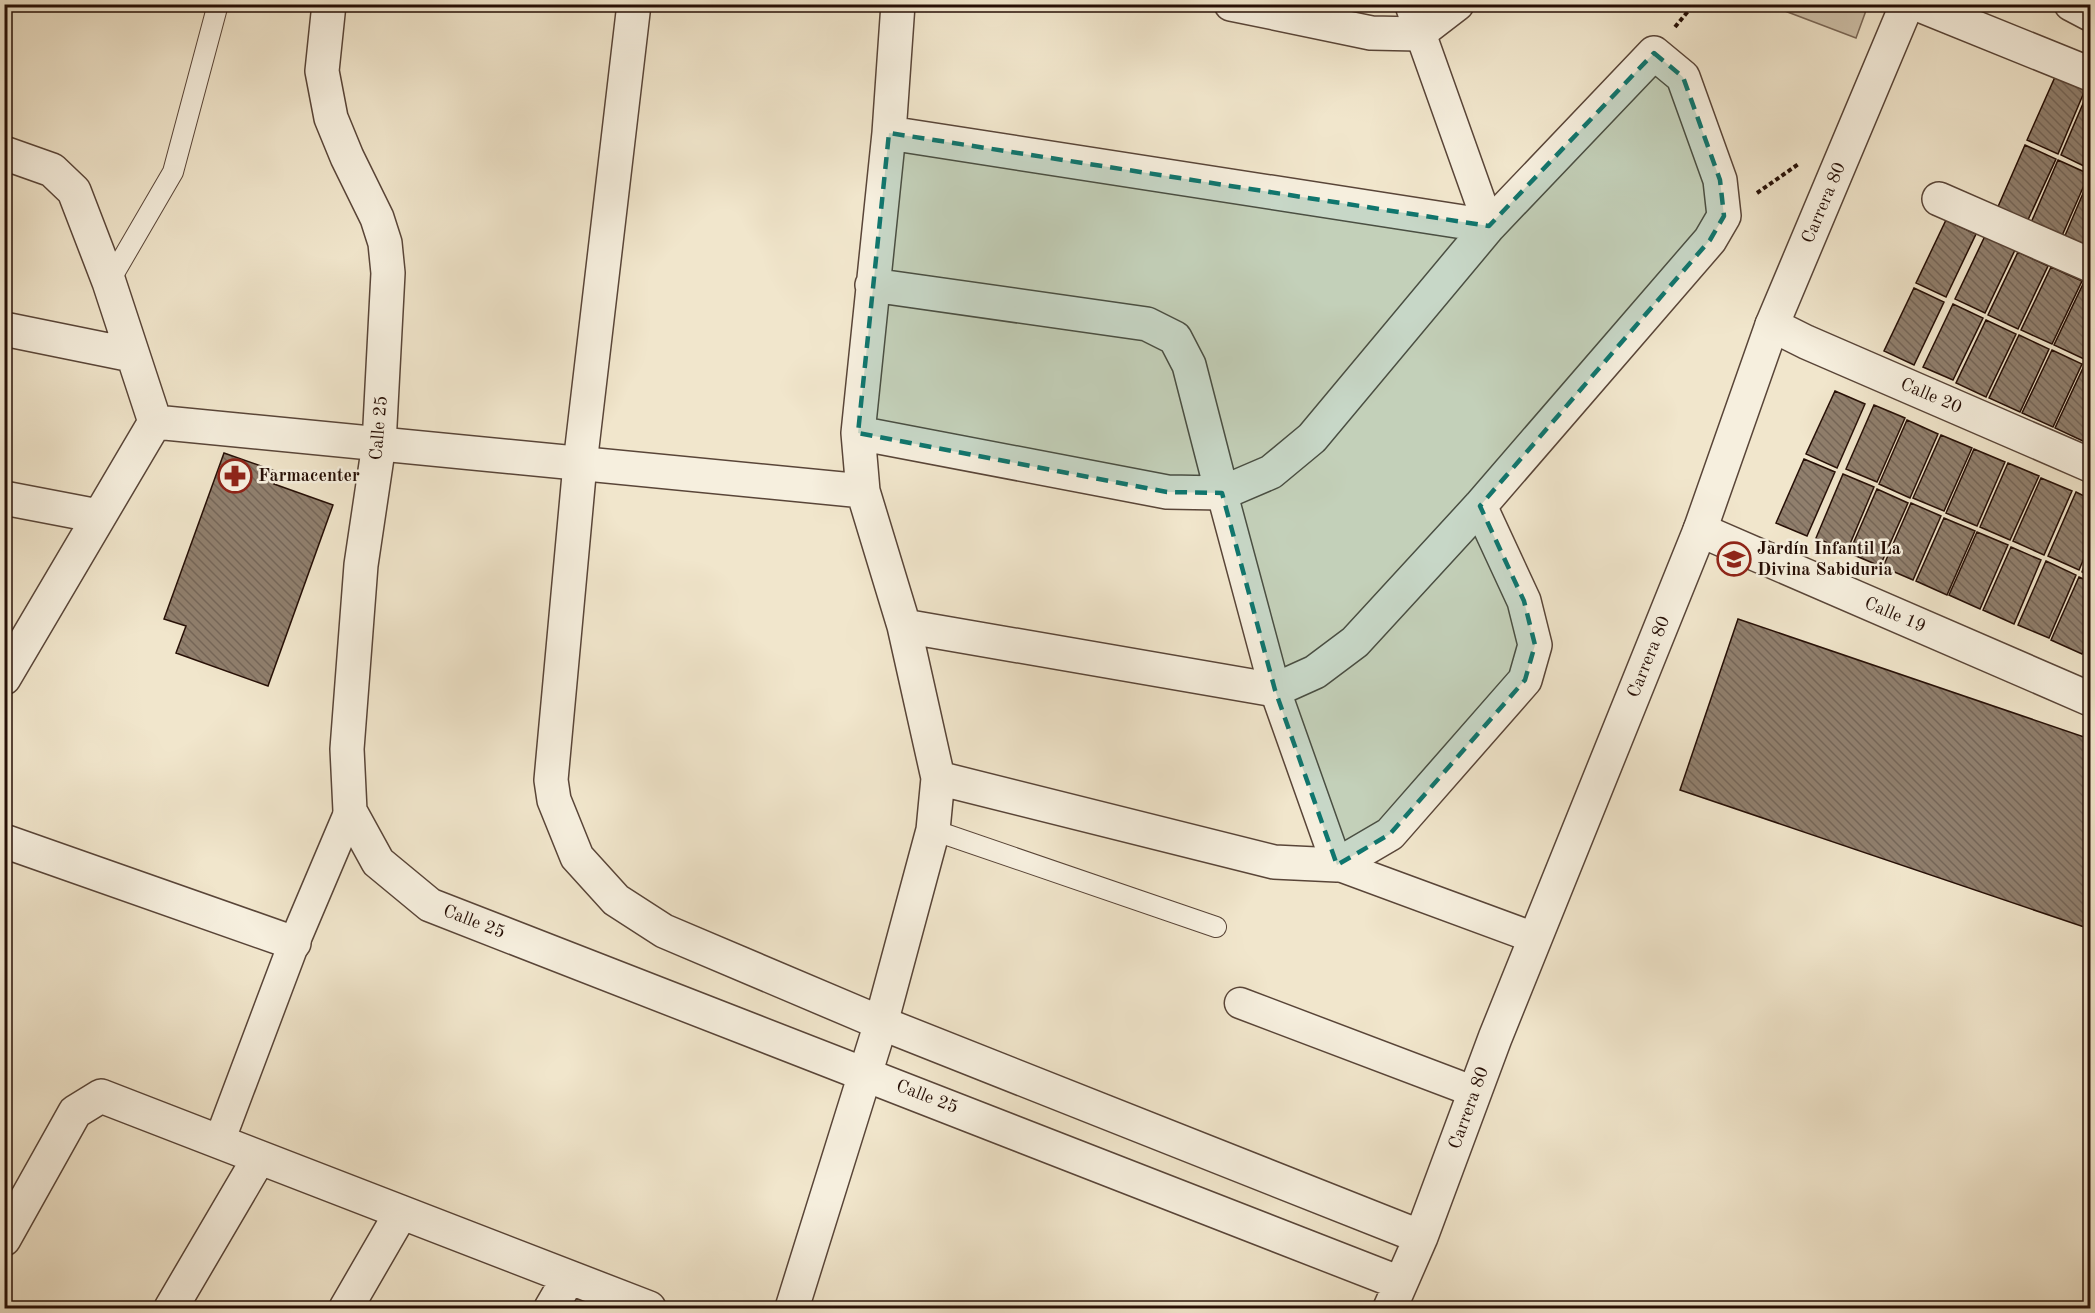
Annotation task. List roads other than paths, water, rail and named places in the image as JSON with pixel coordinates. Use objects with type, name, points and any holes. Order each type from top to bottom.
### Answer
[{"type":"street","name":"Calle 25","points":[[328,4],[322,71],[331,118],[377,218],[385,243],[388,273],[379,444],[361,566],[347,749],[350,811],[378,862],[430,905],[865,1072],[1395,1296]]},
{"type":"street","points":[[634,4],[580,464],[551,780],[554,800],[577,857],[616,900],[664,931],[880,1023],[1421,1238]]},
{"type":"street","points":[[792,1308],[880,1023],[933,830],[938,778],[904,626],[863,491],[858,433],[889,133],[898,4]]},
{"type":"street","points":[[1231,4],[1371,33],[1457,4]]},
{"type":"street","name":"Carrera 80","points":[[1395,1296],[1421,1238],[1535,938],[1700,530],[1772,325],[1907,4]]},
{"type":"street","points":[[1917,4],[2091,74]]},
{"type":"street","points":[[2071,4],[2091,14]]},
{"type":"street","points":[[1414,19],[1489,226]]},
{"type":"street","points":[[858,433],[1167,492],[1222,493],[1271,472],[1312,438],[1489,226],[1654,53],[1683,77],[1720,180],[1724,216],[1710,240],[1479,506],[1355,642],[1315,672],[1275,690],[904,626]]},
{"type":"street","points":[[889,133],[1489,226]]},
{"type":"street","points":[[4,153],[52,170],[74,191],[109,282],[155,422]]},
{"type":"street","points":[[1939,199],[2091,265]]},
{"type":"street","points":[[872,285],[1147,324],[1174,338],[1189,365],[1275,690],[1337,865]]},
{"type":"street","name":"Calle 20","points":[[1772,325],[2091,465]]},
{"type":"street","points":[[4,328],[132,355]]},
{"type":"street","points":[[155,422],[863,491]]},
{"type":"street","points":[[8,666],[155,422]]},
{"type":"street","points":[[4,498],[98,516]]},
{"type":"street","points":[[1337,865],[1390,834],[1525,680],[1535,645],[1524,601],[1479,506]]},
{"type":"street","name":"Calle 19","points":[[1700,530],[2091,699]]},
{"type":"street","points":[[938,778],[1274,862],[1337,865],[1535,938]]},
{"type":"street","points":[[219,1142],[294,943],[350,811]]},
{"type":"street","points":[[4,841],[294,943]]},
{"type":"street","points":[[1240,1003],[1475,1092]]},
{"type":"street","points":[[4,1239],[75,1112],[101,1096],[649,1308]]},
{"type":"street","points":[[171,1308],[259,1158]]},
{"type":"street","points":[[346,1308],[401,1213]]},
{"type":"street","points":[[551,1308],[569,1277]]},
{"type":"lane","points":[[109,282],[173,172],[218,4]]},
{"type":"lane","points":[[933,830],[1216,927]]},
{"type":"place","name":"Farmacenter","points":[[235,476]]},
{"type":"place","name":"Jardín Infantil La Divina Sabiduria","points":[[1734,559]]}]
